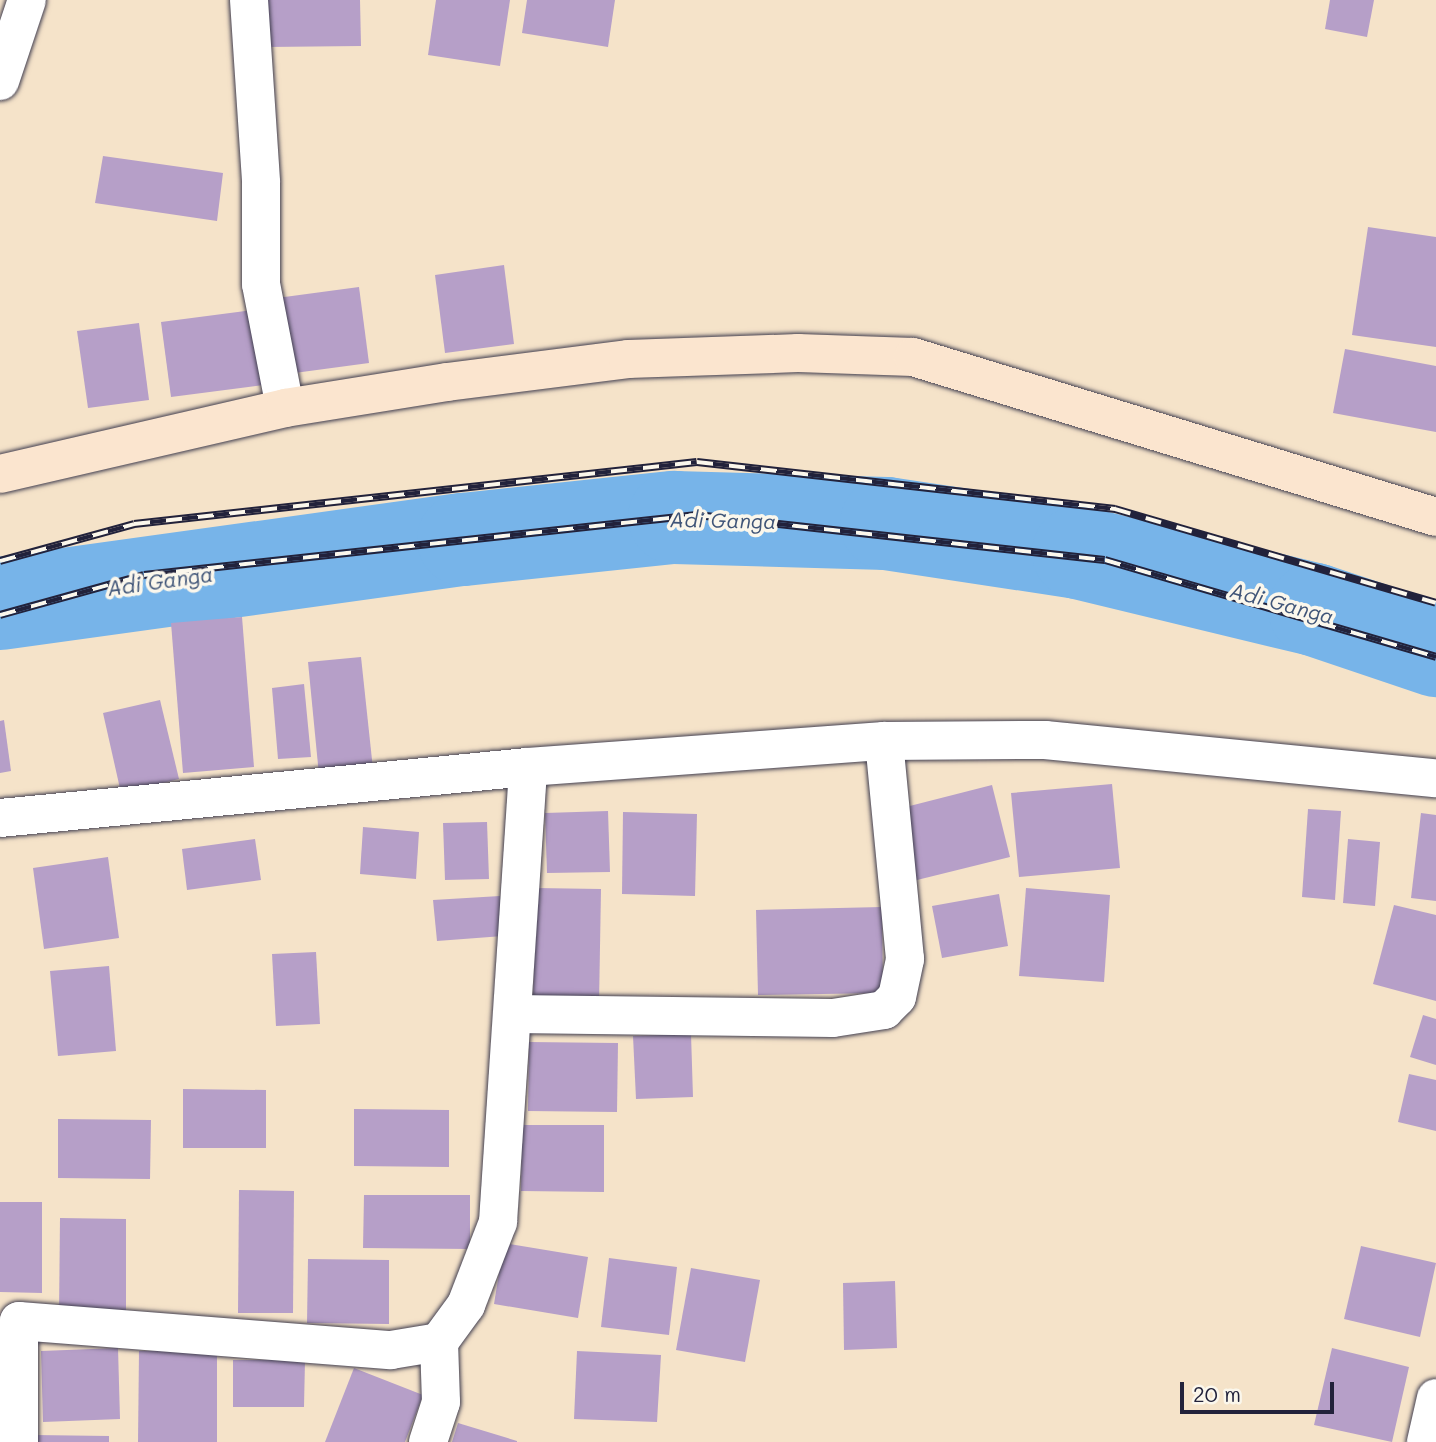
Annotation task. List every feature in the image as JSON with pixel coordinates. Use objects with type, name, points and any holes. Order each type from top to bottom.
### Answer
[{"type":"street","points":[[0,81],[27,0]]},
{"type":"street","points":[[249,0],[261,183],[261,284],[285,408]]},
{"type":"street","points":[[0,474],[285,408],[628,359],[798,353],[913,356],[1436,517]]},
{"type":"street","points":[[0,818],[528,767],[884,741],[1045,740],[1436,778]]},
{"type":"street","points":[[513,1014],[833,1018],[884,1010],[897,997],[905,959],[884,741]]},
{"type":"street","points":[[428,1442],[441,1402],[439,1342],[466,1305],[498,1222],[506,1064],[513,1014],[528,767]]},
{"type":"street","points":[[19,1442],[9,1320],[391,1350],[439,1342]]},
{"type":"street","points":[[1426,1442],[1436,1398]]},
{"type":"building","points":[[267,0],[360,0],[361,46],[267,47]]},
{"type":"building","points":[[436,0],[510,0],[500,66],[428,55]]},
{"type":"building","points":[[527,0],[615,0],[608,47],[522,33]]},
{"type":"building","points":[[1330,0],[1374,0],[1367,37],[1325,29]]},
{"type":"building","points":[[103,156],[223,173],[217,221],[95,203]]},
{"type":"building","points":[[1368,227],[1436,237],[1436,347],[1352,335]]},
{"type":"building","points":[[504,265],[514,344],[445,353],[435,275]]},
{"type":"building","points":[[359,287],[369,363],[287,374],[277,298]]},
{"type":"building","points":[[253,310],[263,385],[171,397],[161,322]]},
{"type":"building","points":[[139,323],[149,400],[88,408],[77,331]]},
{"type":"building","points":[[1345,349],[1436,366],[1436,432],[1333,413]]},
{"type":"building","points":[[242,617],[254,767],[183,773],[171,623]]},
{"type":"building","points":[[361,657],[373,769],[319,775],[308,662]]},
{"type":"building","points":[[304,684],[311,757],[278,759],[272,688]]},
{"type":"building","points":[[160,700],[179,779],[121,793],[103,713]]},
{"type":"building","points":[[4,720],[11,771],[0,773],[0,721]]},
{"type":"building","points":[[1112,784],[1120,868],[1019,877],[1011,793]]},
{"type":"building","points":[[992,785],[1010,857],[913,881],[894,810]]},
{"type":"building","points":[[1308,809],[1341,811],[1335,900],[1302,897]]},
{"type":"building","points":[[608,811],[610,872],[547,873],[545,813]]},
{"type":"building","points":[[623,812],[697,814],[695,896],[622,894]]},
{"type":"building","points":[[1421,813],[1436,815],[1436,901],[1411,898]]},
{"type":"building","points":[[487,822],[489,879],[445,880],[443,823]]},
{"type":"building","points":[[363,827],[419,832],[416,879],[360,874]]},
{"type":"building","points":[[255,839],[261,880],[187,890],[182,849]]},
{"type":"building","points":[[1348,839],[1380,842],[1375,906],[1343,903]]},
{"type":"building","points":[[108,857],[119,938],[44,949],[33,868]]},
{"type":"building","points":[[536,888],[601,889],[599,1004],[533,1002]]},
{"type":"building","points":[[1026,888],[1110,895],[1104,982],[1019,976]]},
{"type":"building","points":[[999,894],[1008,946],[942,958],[932,906]]},
{"type":"building","points":[[500,896],[503,936],[437,941],[433,900]]},
{"type":"building","points":[[1394,905],[1436,915],[1436,1001],[1373,984]]},
{"type":"building","points":[[882,907],[883,993],[758,995],[756,910]]},
{"type":"building","points":[[316,952],[320,1024],[276,1026],[272,954]]},
{"type":"building","points":[[109,966],[116,1051],[58,1056],[50,971]]},
{"type":"building","points":[[1423,1015],[1436,1019],[1436,1065],[1410,1057]]},
{"type":"building","points":[[691,1034],[693,1097],[636,1099],[633,1036]]},
{"type":"building","points":[[529,1042],[618,1043],[617,1112],[528,1111]]},
{"type":"building","points":[[1409,1074],[1436,1080],[1436,1131],[1398,1122]]},
{"type":"building","points":[[183,1089],[266,1090],[266,1148],[183,1148]]},
{"type":"building","points":[[354,1109],[449,1110],[449,1167],[354,1166]]},
{"type":"building","points":[[58,1119],[151,1120],[150,1179],[58,1178]]},
{"type":"building","points":[[522,1125],[604,1125],[604,1192],[521,1191]]},
{"type":"building","points":[[239,1190],[294,1191],[293,1313],[238,1313]]},
{"type":"building","points":[[364,1195],[470,1195],[470,1249],[363,1248]]},
{"type":"building","points":[[0,1202],[42,1202],[42,1293],[0,1292]]},
{"type":"building","points":[[60,1218],[126,1219],[126,1316],[59,1316]]},
{"type":"building","points":[[504,1243],[588,1257],[578,1318],[494,1304]]},
{"type":"building","points":[[1361,1246],[1436,1263],[1420,1337],[1344,1319]]},
{"type":"building","points":[[609,1258],[677,1267],[669,1335],[601,1327]]},
{"type":"building","points":[[308,1259],[389,1260],[389,1324],[307,1323]]},
{"type":"building","points":[[691,1268],[760,1280],[745,1362],[676,1350]]},
{"type":"building","points":[[895,1281],[897,1348],[844,1350],[843,1283]]},
{"type":"building","points":[[118,1348],[120,1419],[43,1422],[41,1351]]},
{"type":"building","points":[[1332,1348],[1409,1367],[1392,1442],[1314,1425]]},
{"type":"building","points":[[139,1351],[217,1351],[217,1442],[138,1442]]},
{"type":"building","points":[[577,1351],[661,1355],[657,1422],[574,1419]]},
{"type":"building","points":[[233,1360],[305,1360],[304,1407],[233,1407]]},
{"type":"building","points":[[354,1368],[423,1395],[405,1442],[325,1442]]},
{"type":"building","points":[[458,1423],[517,1441],[517,1442],[452,1442]]},
{"type":"building","points":[[35,1435],[109,1436],[109,1442],[34,1442]]},
{"type":"waterway","name":"Adi Ganga","points":[[0,603],[463,539],[674,517],[886,523],[1078,552],[1314,609],[1436,650]]},
{"type":"railway","points":[[0,561],[134,524],[697,462],[1115,509],[1436,603]]},
{"type":"railway","points":[[0,615],[144,575],[697,515],[1105,560],[1436,657]]}]
